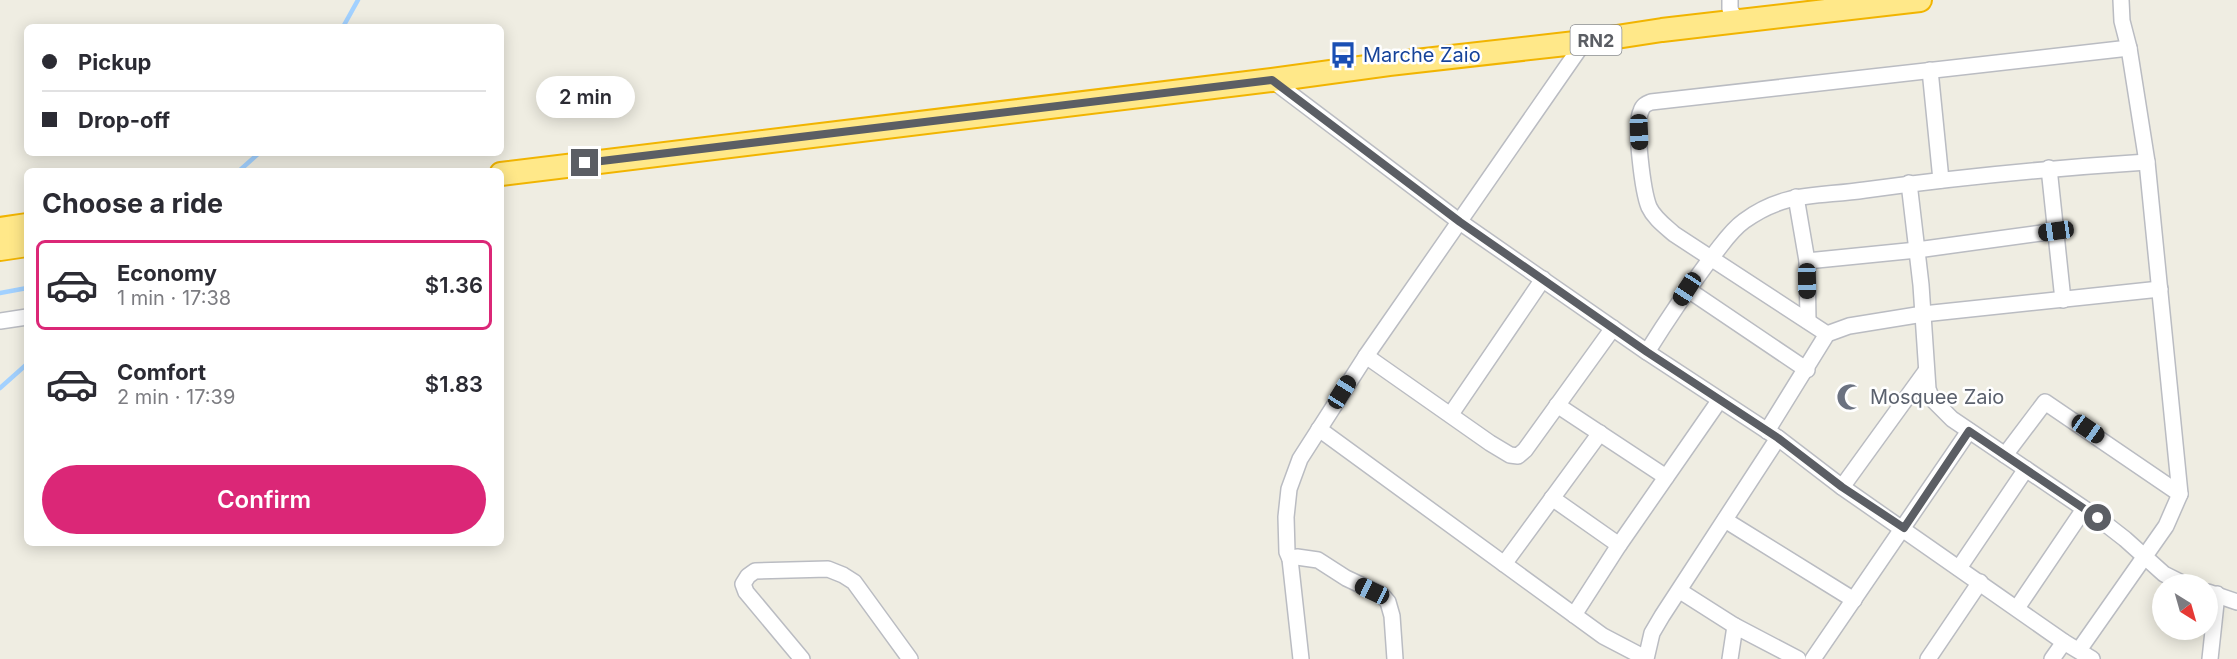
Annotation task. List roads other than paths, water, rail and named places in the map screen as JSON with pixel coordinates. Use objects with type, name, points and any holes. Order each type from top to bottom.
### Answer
[{"type":"highway","name":"RN2","points":[[504,174],[1920,0]]},
{"type":"highway","points":[[0,229],[24,225]]},
{"type":"highway","points":[[0,249],[24,245]]},
{"type":"street","points":[[1730,0],[1730,9],[1737,22]]},
{"type":"street","points":[[2079,650],[2166,526],[2180,494],[2147,162],[2129,48],[2122,21],[2121,0]]},
{"type":"street","points":[[1301,659],[1290,559],[1287,552],[1286,516],[1289,489],[1300,459],[1366,356],[1584,42]]},
{"type":"street","points":[[1827,334],[1674,234],[1658,219],[1650,208],[1644,185],[1639,117],[1643,106],[1651,102],[2129,48]]},
{"type":"street","points":[[1930,70],[1941,180]]},
{"type":"street","points":[[1272,80],[1460,222],[1719,401],[1773,434],[1842,487],[1904,528],[2064,642],[2092,659]]},
{"type":"street","points":[[1647,352],[1687,289],[1732,231],[1768,205],[1796,197],[1909,183],[2049,168],[2147,162]]},
{"type":"street","points":[[2049,168],[2063,300]]},
{"type":"street","points":[[1909,183],[1923,314],[1926,371],[1928,389],[1932,399],[1952,419],[2084,509],[2145,556],[2164,574]]},
{"type":"street","points":[[1796,197],[1807,261],[1808,321]]},
{"type":"street","points":[[1807,261],[1917,250],[2056,231]]},
{"type":"street","points":[[1451,414],[1543,279]]},
{"type":"street","points":[[1687,289],[1807,370]]},
{"type":"street","points":[[1319,429],[1574,615],[1637,657],[1725,520],[1827,334],[1849,326],[1923,314],[2160,289]]},
{"type":"street","points":[[0,321],[24,317]]},
{"type":"street","points":[[1366,356],[1490,443],[1514,457],[1525,450],[1613,328]]},
{"type":"street","points":[[1842,487],[1926,371]]},
{"type":"street","points":[[1574,615],[1602,575],[1619,545],[1719,401]]},
{"type":"street","points":[[2005,455],[2045,402],[2180,494]]},
{"type":"street","points":[[1557,405],[1666,477]]},
{"type":"street","points":[[1813,659],[1969,431]]},
{"type":"street","points":[[1504,564],[1600,433]]},
{"type":"street","points":[[1959,568],[2026,469]]},
{"type":"street","points":[[1552,498],[1619,545]]},
{"type":"street","points":[[2017,608],[2084,509]]},
{"type":"street","points":[[1725,520],[1854,600]]},
{"type":"street","points":[[1290,559],[1297,556],[1318,560],[1346,578],[1382,595],[1388,602],[1392,616],[1395,659]]},
{"type":"street","points":[[802,659],[746,592],[743,584],[755,571],[828,568],[843,575],[854,582],[910,659]]},
{"type":"street","points":[[1928,659],[1980,582]]},
{"type":"street","points":[[1680,591],[1735,626],[1798,659]]},
{"type":"street","points":[[2218,595],[2237,602]]},
{"type":"street","points":[[1730,659],[1735,626]]},
{"type":"street","points":[[2210,659],[2211,640]]},
{"type":"street","points":[[2052,659],[2064,642]]},
{"type":"waterway","points":[[345,24],[358,0]]},
{"type":"waterway","points":[[242,168],[256,156]]},
{"type":"waterway","points":[[0,293],[24,289]]},
{"type":"waterway","points":[[0,388],[24,367]]},
{"type":"place","name":"Marche Zaio","points":[[1343,55]]},
{"type":"place","name":"Mosquee Zaio","points":[[1850,397]]}]
